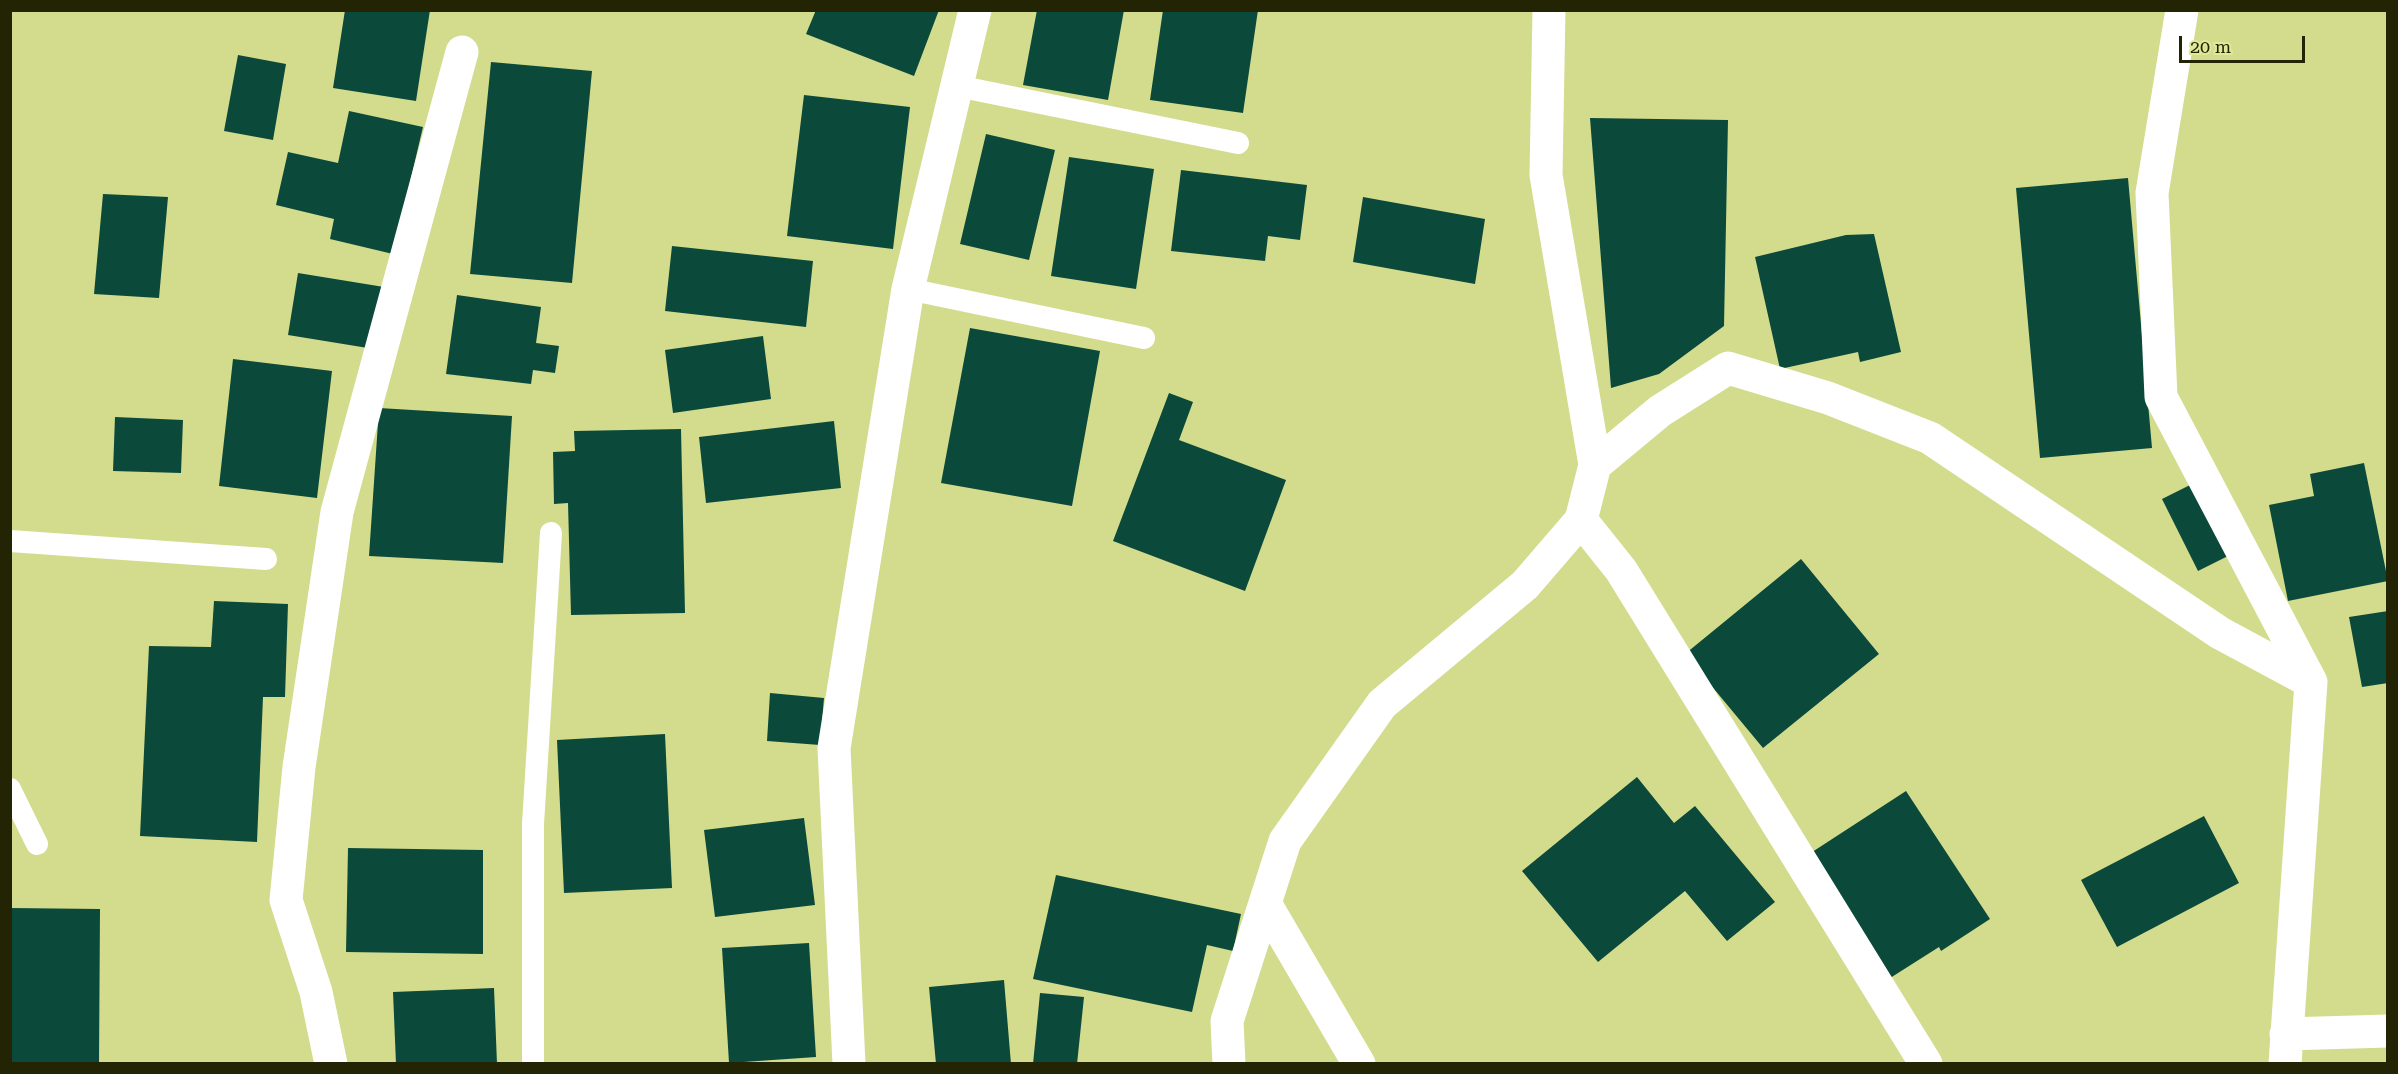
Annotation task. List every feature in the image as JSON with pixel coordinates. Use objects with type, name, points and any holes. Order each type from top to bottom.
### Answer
[{"type":"street","points":[[849,1064],[834,748],[908,289],[975,10]]},
{"type":"street","points":[[1229,1064],[1227,1022],[1285,841],[1382,704],[1525,585],[1581,520],[1595,465],[1546,175],[1550,10]]},
{"type":"street","points":[[2182,10],[2152,193],[2161,397],[2312,682],[2285,1049],[2388,1031]]},
{"type":"street","points":[[331,1064],[316,992],[286,900],[299,767],[337,512],[462,52]]},
{"type":"street","points":[[1595,465],[1660,411],[1728,368],[1739,371],[1828,398],[1930,438],[2220,633],[2312,682]]},
{"type":"street","points":[[1581,520],[1622,570],[1926,1064]]},
{"type":"street","points":[[1266,905],[1359,1064]]},
{"type":"lane","points":[[957,86],[1238,143]]},
{"type":"lane","points":[[908,289],[1144,338]]},
{"type":"lane","points":[[533,1064],[533,824],[551,533]]},
{"type":"lane","points":[[10,541],[266,559]]},
{"type":"lane","points":[[10,789],[38,844]]},
{"type":"building","points":[[345,10],[430,10],[416,101],[333,88]]},
{"type":"building","points":[[816,10],[939,10],[914,76],[806,34]]},
{"type":"building","points":[[1037,10],[1124,10],[1108,100],[1023,85]]},
{"type":"building","points":[[1163,10],[1258,10],[1243,113],[1150,100]]},
{"type":"building","points":[[238,55],[286,64],[273,140],[224,131]]},
{"type":"building","points":[[491,62],[592,71],[572,283],[470,274]]},
{"type":"building","points":[[804,95],[910,107],[893,249],[787,236]]},
{"type":"building","points":[[349,111],[423,127],[393,254],[330,239],[334,219],[276,205],[288,152],[338,163]]},
{"type":"building","points":[[1590,118],[1728,120],[1724,326],[1659,374],[1611,388]]},
{"type":"building","points":[[986,134],[1055,150],[1029,260],[960,244]]},
{"type":"building","points":[[1069,157],[1154,169],[1136,289],[1051,276]]},
{"type":"building","points":[[1181,170],[1307,185],[1300,240],[1268,236],[1265,261],[1171,251]]},
{"type":"building","points":[[2128,178],[2152,448],[2040,458],[2016,188]]},
{"type":"building","points":[[103,194],[168,197],[159,298],[94,294]]},
{"type":"building","points":[[1363,197],[1485,219],[1475,284],[1353,262]]},
{"type":"building","points":[[1874,234],[1901,352],[1860,362],[1858,352],[1780,369],[1755,257],[1846,235]]},
{"type":"building","points":[[672,246],[813,261],[806,327],[665,311]]},
{"type":"building","points":[[298,273],[384,287],[374,349],[288,335]]},
{"type":"building","points":[[457,295],[541,307],[536,343],[559,346],[555,373],[533,370],[531,384],[446,374]]},
{"type":"building","points":[[970,328],[1100,351],[1072,506],[941,483]]},
{"type":"building","points":[[763,336],[771,399],[673,413],[665,350]]},
{"type":"building","points":[[233,359],[332,371],[317,498],[219,486]]},
{"type":"building","points":[[1169,393],[1193,402],[1179,440],[1286,480],[1245,591],[1113,541]]},
{"type":"building","points":[[379,408],[512,416],[503,563],[369,556]]},
{"type":"building","points":[[115,417],[183,420],[181,473],[113,471]]},
{"type":"building","points":[[834,421],[841,488],[706,503],[699,437]]},
{"type":"building","points":[[681,429],[685,613],[571,615],[568,503],[554,504],[553,452],[575,451],[574,431]]},
{"type":"building","points":[[2364,463],[2388,581],[2288,601],[2269,505],[2314,496],[2310,474]]},
{"type":"building","points":[[2198,481],[2234,553],[2198,571],[2162,499]]},
{"type":"building","points":[[1801,559],[1879,654],[1763,748],[1685,654]]},
{"type":"building","points":[[214,601],[288,604],[285,697],[263,697],[257,842],[140,836],[149,646],[211,647]]},
{"type":"building","points":[[2388,611],[2388,683],[2362,687],[2349,617]]},
{"type":"building","points":[[770,693],[824,698],[820,745],[767,741]]},
{"type":"building","points":[[665,734],[672,888],[564,893],[557,740]]},
{"type":"building","points":[[1637,777],[1674,823],[1695,806],[1775,902],[1727,941],[1685,891],[1598,962],[1522,871]]},
{"type":"building","points":[[1906,791],[1990,919],[1941,951],[1939,947],[1887,980],[1806,856]]},
{"type":"building","points":[[2204,816],[2239,883],[2117,947],[2081,880]]},
{"type":"building","points":[[804,818],[815,905],[715,917],[704,830]]},
{"type":"building","points":[[348,848],[483,850],[483,954],[346,952]]},
{"type":"building","points":[[1056,875],[1241,914],[1233,951],[1207,945],[1192,1012],[1033,979]]},
{"type":"building","points":[[10,908],[100,909],[99,1064],[10,1064]]},
{"type":"building","points":[[809,943],[816,1057],[729,1063],[722,948]]},
{"type":"building","points":[[1004,980],[1011,1064],[936,1064],[929,987]]},
{"type":"building","points":[[494,988],[497,1064],[396,1064],[393,992]]},
{"type":"building","points":[[1040,993],[1084,997],[1077,1064],[1033,1064]]}]
